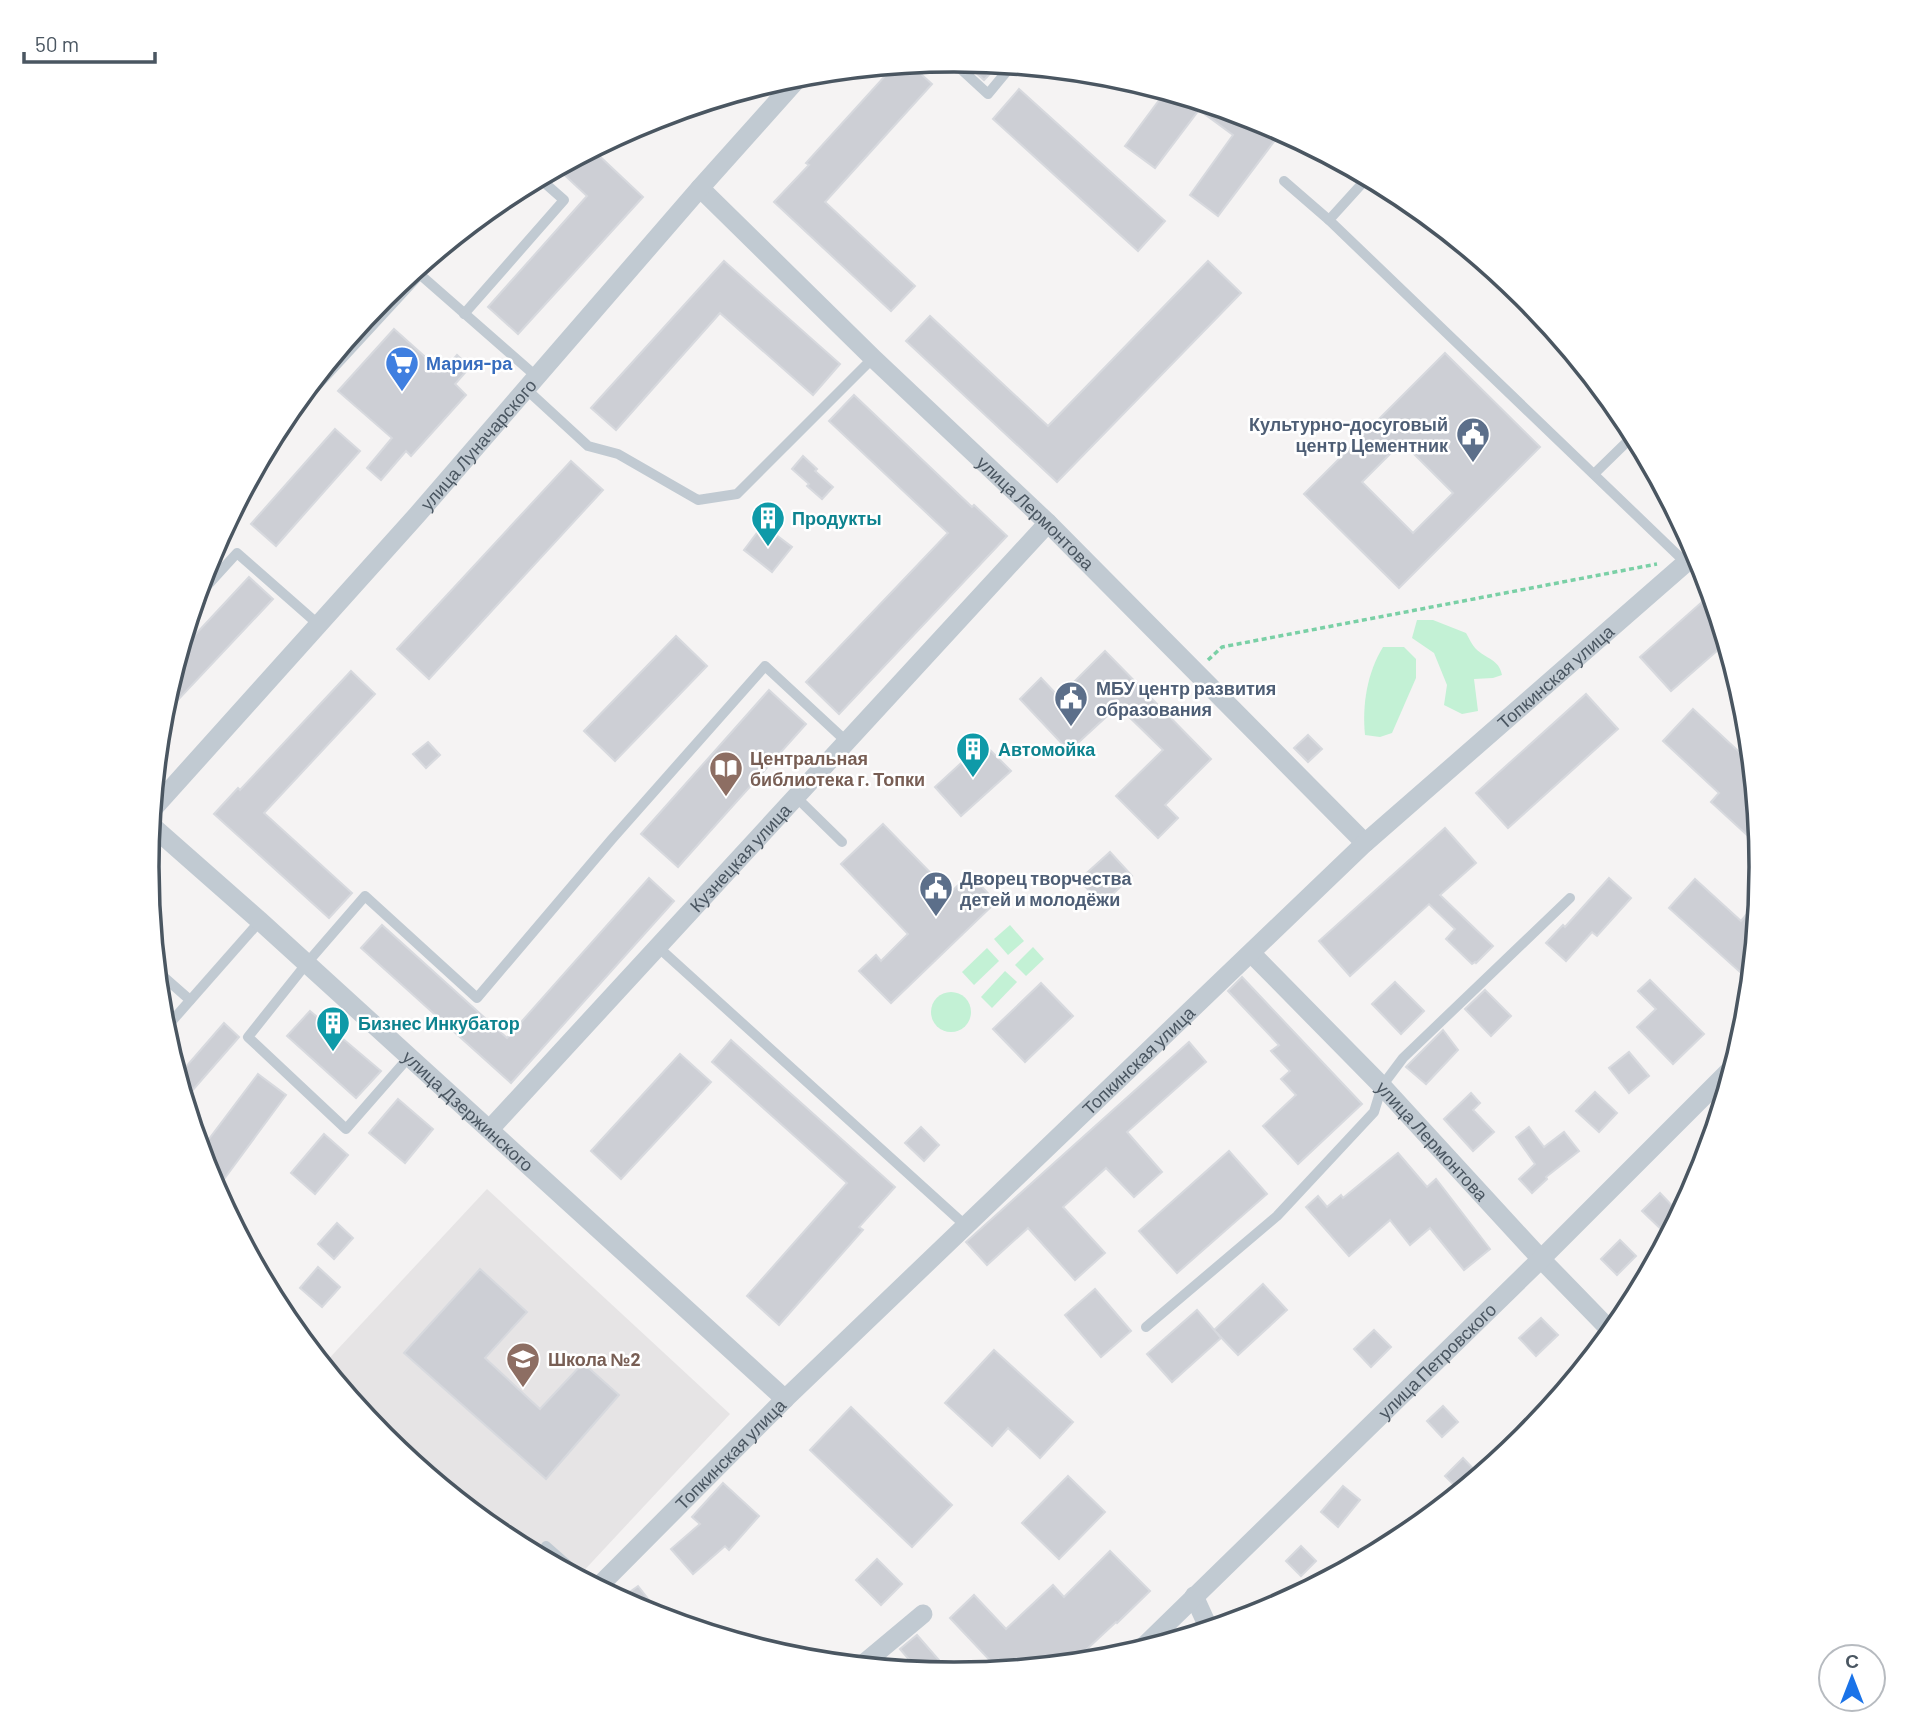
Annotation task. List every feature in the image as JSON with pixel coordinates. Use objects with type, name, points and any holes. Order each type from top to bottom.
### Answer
[{"type":"street","name":"улица Луначарского","points":[[162,799],[418,515],[788,90]]},
{"type":"street","name":"улица Лермонтова","points":[[700,188],[873,358],[1048,523],[1365,843]]},
{"type":"street","name":"Кузнецкая улица","points":[[490,1129],[1048,523]]},
{"type":"street","name":"Топкинская улица","points":[[604,1581],[785,1399],[1365,843],[1686,557]]},
{"type":"street","name":"улица Дзержинского","points":[[160,833],[410,1056],[785,1399]]},
{"type":"street","name":"улица Лермонтова","points":[[1251,953],[1382,1086],[1604,1324]]},
{"type":"street","name":"улица Петровского","points":[[1153,1637],[1541,1259],[1720,1080]]},
{"type":"street","points":[[1194,1596],[1206,1621]]},
{"type":"street","points":[[871,1657],[923,1614]]},
{"type":"lane","points":[[964,72],[988,94],[1005,73]]},
{"type":"lane","points":[[1284,181],[1329,220],[1594,474],[1685,554]]},
{"type":"lane","points":[[464,314],[564,200],[547,184]]},
{"type":"lane","points":[[1329,220],[1362,184]]},
{"type":"lane","points":[[422,277],[464,314],[532,383],[588,446],[618,454],[698,500],[737,494],[873,358]]},
{"type":"lane","points":[[1594,474],[1626,443]]},
{"type":"lane","points":[[213,580],[237,553],[319,625]]},
{"type":"lane","points":[[410,1056],[346,1129],[248,1037],[365,896],[477,998],[612,839],[765,666],[847,742]]},
{"type":"lane","points":[[796,797],[842,842]]},
{"type":"lane","points":[[1146,1327],[1276,1216],[1374,1112],[1382,1086],[1403,1058],[1570,898]]},
{"type":"lane","points":[[174,1019],[260,921]]},
{"type":"lane","points":[[658,947],[966,1226]]},
{"type":"lane","points":[[167,980],[190,1000]]},
{"type":"lane","points":[[546,1546],[559,1558]]},
{"type":"path","points":[[1195,672],[1222,647],[1686,556]]},
{"type":"shaded area","name":"Школа №2","points":[[487,1189],[730,1414],[584,1571],[512,1528],[430,1465],[356,1391],[329,1358]]},
{"type":"green space","points":[[1417,620],[1433,620],[1466,633],[1476,649],[1498,666],[1502,675],[1474,679],[1478,711],[1462,714],[1444,705],[1447,685],[1434,653],[1412,638]]},
{"type":"green space","points":[[1383,647],[1404,647],[1416,659],[1416,678],[1392,733],[1380,737],[1365,735],[1364,712],[1369,678]]},
{"type":"green space","points":[[1010,925],[1024,941],[1008,955],[994,939]]},
{"type":"green space","points":[[1033,947],[1044,959],[1026,976],[1015,965]]},
{"type":"green space","points":[[987,948],[999,961],[974,985],[962,972]]},
{"type":"green space","points":[[1005,971],[1017,982],[992,1008],[981,997]]},
{"type":"green space","points":[[951,992],[965,998],[971,1012],[965,1026],[951,1032],[937,1026],[931,1012],[937,998]]},
{"type":"building","points":[[976,72],[991,73],[984,80]]},
{"type":"building","points":[[920,73],[932,84],[825,202],[915,286],[891,311],[774,202],[809,165],[806,163],[886,75]]},
{"type":"building","points":[[1019,89],[1165,221],[1138,251],[993,119]]},
{"type":"building","points":[[1160,99],[1199,111],[1155,168],[1125,146]]},
{"type":"building","points":[[1201,111],[1275,140],[1218,216],[1190,195],[1233,135]]},
{"type":"building","points":[[599,156],[643,197],[518,334],[488,307],[587,196],[564,174]]},
{"type":"building","points":[[724,261],[840,364],[813,395],[720,313],[616,430],[591,408]]},
{"type":"building","points":[[1208,261],[1241,293],[1057,482],[906,341],[930,316],[1048,426]]},
{"type":"building","name":"Мария-ра","points":[[394,329],[442,372],[457,355],[470,367],[455,384],[466,395],[411,456],[406,451],[381,480],[367,468],[392,438],[338,391]]},
{"type":"building","name":"Культурно-досуговый центр Цементник","points":[[1445,353],[1540,447],[1399,588],[1304,494]],"holes":[[[1402,442],[1453,493],[1413,533],[1362,482]]]},
{"type":"building","points":[[854,395],[972,507],[974,505],[1007,536],[839,714],[806,682],[948,533],[829,421]]},
{"type":"building","points":[[335,429],[360,451],[276,546],[251,524]]},
{"type":"building","points":[[803,456],[833,487],[822,499],[792,469]]},
{"type":"building","points":[[571,461],[603,490],[429,679],[397,649]]},
{"type":"building","name":"Продукты","points":[[763,525],[792,547],[772,572],[744,550]]},
{"type":"building","points":[[249,577],[273,599],[176,702],[193,637]]},
{"type":"building","points":[[1703,601],[1719,650],[1671,691],[1640,657]]},
{"type":"building","points":[[676,636],[707,666],[615,761],[584,731]]},
{"type":"building","name":"МБУ центр развития образования","points":[[1105,651],[1211,759],[1165,805],[1178,818],[1158,838],[1116,796],[1163,750],[1118,706],[1069,751],[1020,699],[1041,678],[1059,697]]},
{"type":"building","points":[[351,671],[375,694],[264,813],[352,893],[329,918],[214,814],[238,788],[240,790]]},
{"type":"building","points":[[769,690],[806,724],[678,867],[641,834]]},
{"type":"building","points":[[1586,694],[1618,729],[1508,828],[1476,793]]},
{"type":"building","points":[[1693,709],[1740,753],[1748,836],[1711,802],[1719,793],[1663,741]]},
{"type":"building","points":[[1308,735],[1322,749],[1308,762],[1294,748]]},
{"type":"building","points":[[428,742],[440,755],[426,768],[413,754]]},
{"type":"building","name":"Автомойка","points":[[983,743],[1011,771],[961,816],[935,787]]},
{"type":"building","name":"Дворец творчества детей и молодёжи","points":[[883,824],[950,893],[970,874],[996,902],[891,1003],[859,971],[876,955],[881,961],[908,934],[841,864]]},
{"type":"building","points":[[1445,828],[1476,863],[1440,895],[1493,946],[1472,964],[1446,939],[1455,929],[1429,904],[1350,976],[1319,941]]},
{"type":"building","points":[[1110,852],[1132,876],[1102,904],[1079,880]]},
{"type":"building","points":[[649,878],[674,901],[511,1083],[361,948],[382,925],[507,1038]]},
{"type":"building","points":[[1609,878],[1631,898],[1597,936],[1592,932],[1566,961],[1546,943],[1563,925],[1565,927]]},
{"type":"building","points":[[1695,879],[1741,921],[1748,913],[1742,973],[1669,908]]},
{"type":"building","points":[[1242,977],[1362,1104],[1298,1164],[1263,1126],[1296,1095],[1281,1079],[1290,1071],[1271,1051],[1279,1045],[1228,991]]},
{"type":"building","points":[[1650,980],[1704,1034],[1673,1064],[1637,1027],[1656,1009],[1638,991]]},
{"type":"building","points":[[1395,982],[1424,1011],[1401,1034],[1372,1004]]},
{"type":"building","points":[[1041,983],[1073,1016],[1025,1062],[993,1029]]},
{"type":"building","points":[[1485,990],[1511,1016],[1491,1036],[1465,1009]]},
{"type":"building","name":"Бизнес Инкубатор","points":[[310,1011],[381,1071],[356,1098],[287,1036]]},
{"type":"building","points":[[224,1023],[239,1037],[192,1091],[185,1068]]},
{"type":"building","points":[[1443,1030],[1458,1050],[1426,1084],[1406,1067]]},
{"type":"building","points":[[731,1040],[895,1187],[859,1227],[863,1230],[779,1325],[747,1296],[847,1183],[712,1062]]},
{"type":"building","points":[[1189,1042],[1206,1062],[1127,1132],[1162,1172],[1134,1197],[1106,1168],[1063,1207],[1105,1253],[1075,1280],[1028,1228],[987,1265],[966,1242]]},
{"type":"building","points":[[1629,1052],[1649,1076],[1629,1093],[1609,1068]]},
{"type":"building","points":[[680,1054],[711,1082],[621,1179],[591,1151]]},
{"type":"building","points":[[258,1074],[286,1095],[223,1180],[208,1141]]},
{"type":"building","points":[[1595,1092],[1617,1113],[1599,1132],[1576,1111]]},
{"type":"building","points":[[1471,1093],[1480,1103],[1473,1110],[1494,1132],[1473,1151],[1444,1119]]},
{"type":"building","points":[[398,1099],[433,1129],[405,1163],[369,1133]]},
{"type":"building","points":[[921,1127],[939,1145],[924,1161],[905,1143]]},
{"type":"building","points":[[1529,1127],[1544,1147],[1564,1132],[1579,1151],[1546,1177],[1532,1193],[1519,1179],[1535,1164],[1516,1137]]},
{"type":"building","points":[[324,1134],[348,1155],[315,1194],[291,1173]]},
{"type":"building","points":[[1229,1151],[1267,1194],[1177,1273],[1139,1231]]},
{"type":"building","points":[[1398,1153],[1427,1187],[1436,1179],[1490,1249],[1464,1270],[1430,1228],[1410,1245],[1390,1220],[1349,1256],[1306,1207],[1318,1196],[1327,1207],[1341,1195],[1343,1198]]},
{"type":"building","points":[[1660,1193],[1673,1206],[1662,1230],[1642,1211]]},
{"type":"building","points":[[337,1223],[353,1238],[334,1259],[318,1244]]},
{"type":"building","points":[[1620,1240],[1636,1256],[1617,1275],[1601,1259]]},
{"type":"building","points":[[318,1267],[340,1287],[322,1307],[300,1288]]},
{"type":"building","points":[[480,1269],[527,1312],[485,1358],[540,1409],[583,1363],[619,1395],[546,1479],[404,1353]]},
{"type":"building","points":[[1263,1284],[1287,1310],[1238,1355],[1214,1330]]},
{"type":"building","points":[[1095,1289],[1131,1331],[1101,1357],[1065,1315]]},
{"type":"building","points":[[1197,1310],[1221,1338],[1172,1382],[1147,1354]]},
{"type":"building","points":[[1541,1318],[1558,1335],[1536,1356],[1519,1338]]},
{"type":"building","points":[[1374,1330],[1391,1347],[1371,1367],[1354,1349]]},
{"type":"building","points":[[994,1350],[1073,1422],[1040,1458],[1008,1428],[992,1446],[945,1403]]},
{"type":"building","points":[[1443,1406],[1458,1422],[1442,1437],[1427,1421]]},
{"type":"building","points":[[851,1407],[952,1505],[912,1547],[810,1450]]},
{"type":"building","points":[[1463,1458],[1473,1469],[1454,1485],[1445,1476]]},
{"type":"building","points":[[1068,1476],[1105,1512],[1059,1559],[1022,1523]]},
{"type":"building","points":[[723,1483],[759,1516],[729,1550],[725,1546],[693,1574],[671,1549],[700,1524],[692,1517]]},
{"type":"building","points":[[1343,1486],[1360,1500],[1338,1527],[1321,1512]]},
{"type":"building","points":[[1301,1546],[1316,1561],[1301,1576],[1286,1561]]},
{"type":"building","points":[[1110,1551],[1150,1591],[1085,1651],[1058,1655],[991,1661],[950,1618],[974,1595],[1006,1629],[1053,1585],[1064,1597]]},
{"type":"building","points":[[877,1559],[902,1584],[881,1605],[856,1580]]},
{"type":"building","points":[[638,1586],[651,1602],[650,1602],[629,1592]]},
{"type":"building","points":[[917,1635],[940,1662],[911,1661],[900,1649]]},
{"type":"place","name":"Мария-ра","points":[[402,393]]},
{"type":"place","name":"Культурно-досуговый центр Цементник","points":[[1473,464]]},
{"type":"place","name":"Продукты","points":[[768,548]]},
{"type":"place","name":"МБУ центр развития образования","points":[[1071,728]]},
{"type":"place","name":"Автомойка","points":[[973,779]]},
{"type":"place","name":"Центральная библиотека г. Топки","points":[[726,798]]},
{"type":"place","name":"Дворец творчества детей и молодёжи","points":[[936,918]]},
{"type":"place","name":"Бизнес Инкубатор","points":[[333,1053]]},
{"type":"place","name":"Школа №2","points":[[523,1389]]}]
